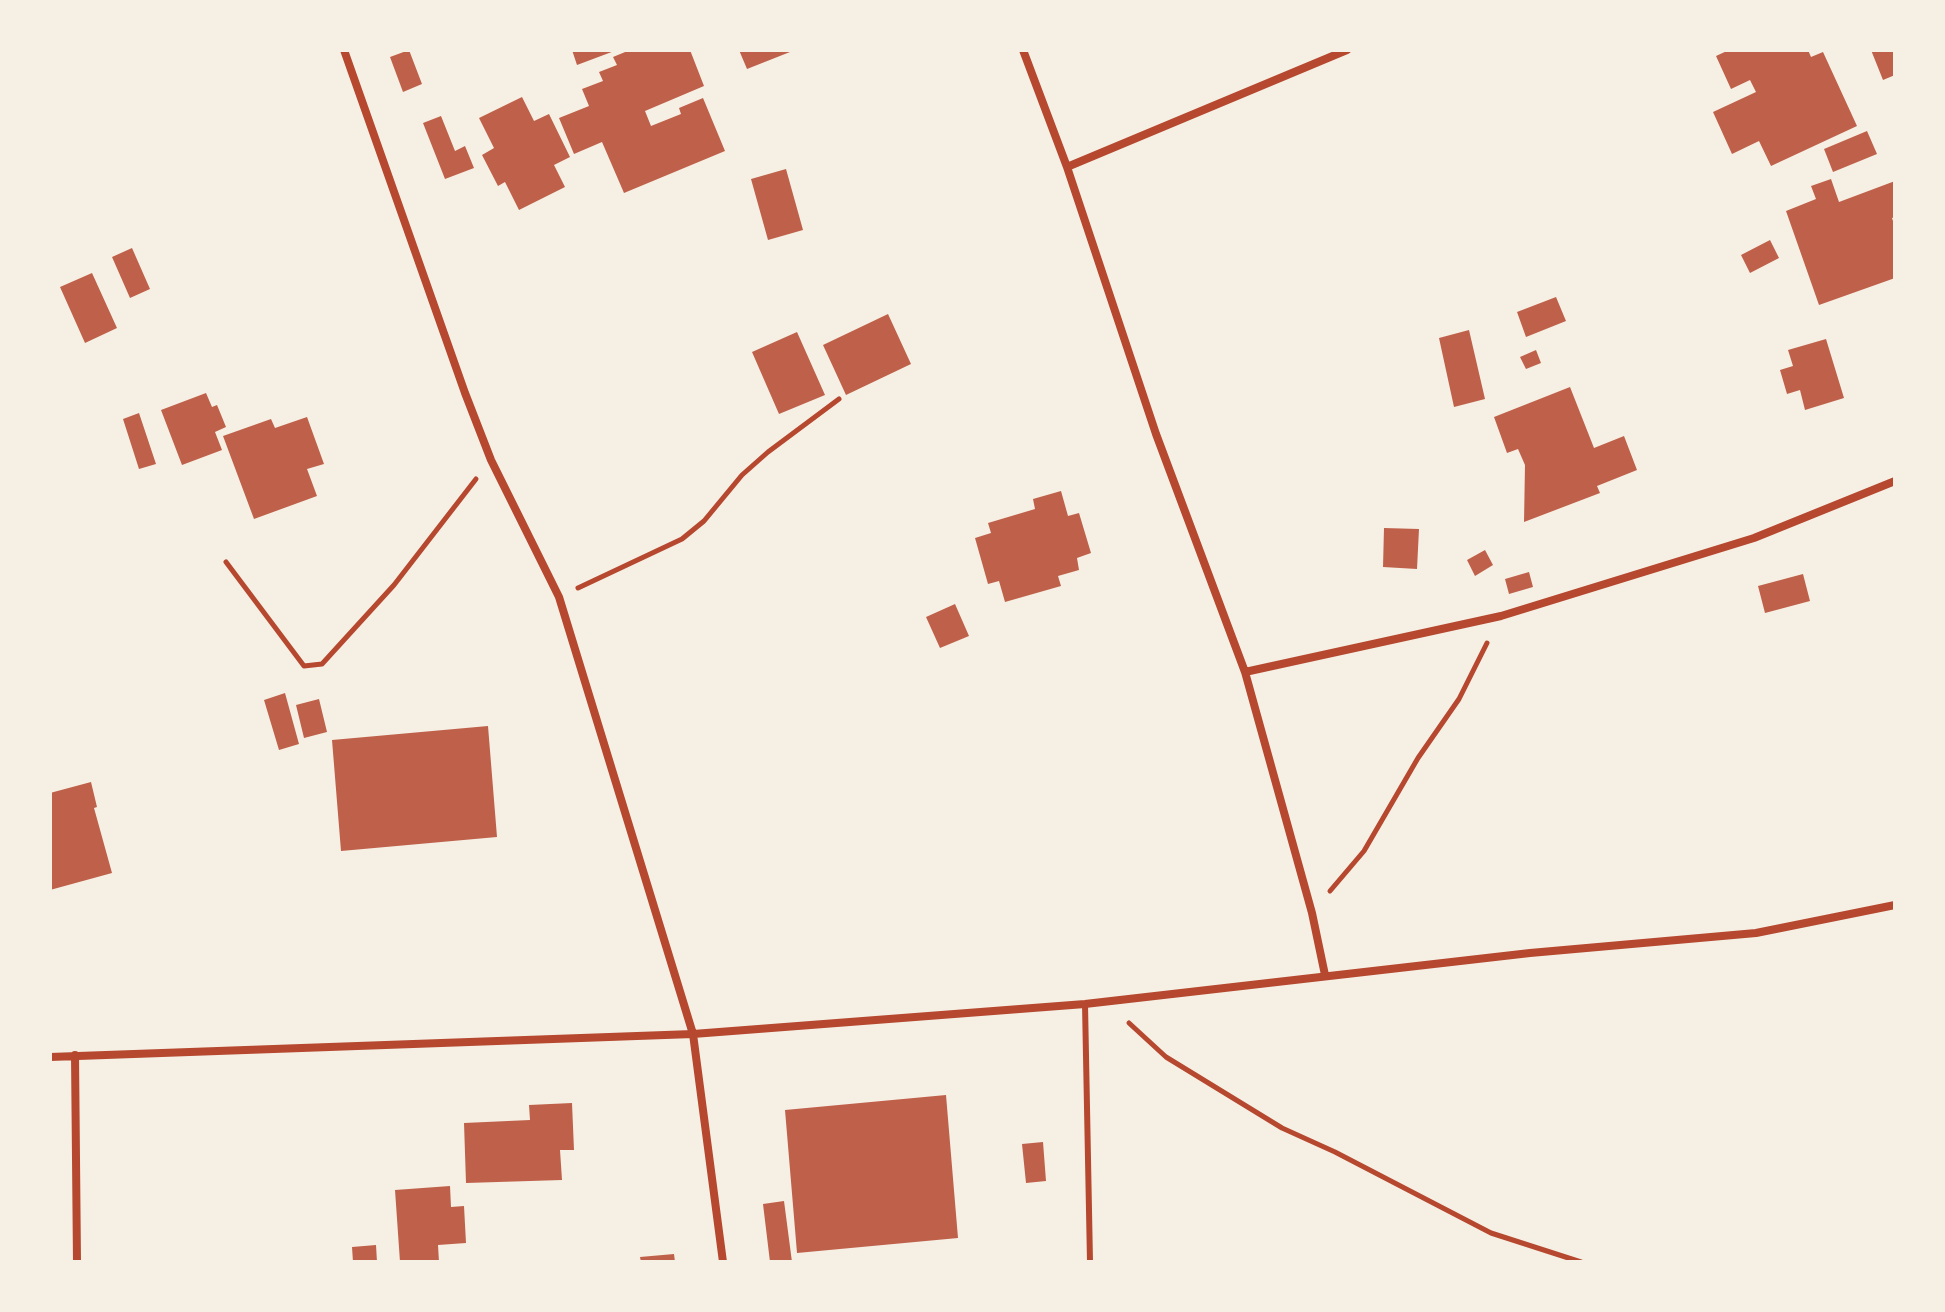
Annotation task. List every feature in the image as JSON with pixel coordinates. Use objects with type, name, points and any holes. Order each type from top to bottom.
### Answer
[{"type":"street","points":[[344,50],[459,378],[491,460],[559,597],[693,1034],[723,1262]]},
{"type":"street","points":[[1023,50],[1067,167],[1156,434],[1245,672],[1312,913],[1325,975]]},
{"type":"street","points":[[1067,167],[1347,50]]},
{"type":"street","points":[[1245,672],[1501,616],[1754,538],[1895,481]]},
{"type":"street","points":[[50,1057],[693,1034],[1085,1004],[1325,975],[1756,933],[1895,905]]},
{"type":"street","points":[[75,1055],[77,1262]]},
{"type":"lane","points":[[1085,1004],[1090,1262]]},
{"type":"path","points":[[559,597],[682,539],[704,521],[750,467],[839,399]]},
{"type":"path","points":[[226,562],[304,666],[322,664],[394,585],[491,460]]},
{"type":"path","points":[[1312,913],[1364,851],[1418,758],[1459,699],[1501,616]]},
{"type":"path","points":[[1109,1002],[1166,1057],[1282,1128],[1491,1233],[1581,1262]]},
{"type":"building","points":[[409,50],[422,84],[403,92],[390,57]]},
{"type":"building","points":[[572,50],[617,50],[577,65]]},
{"type":"building","points":[[630,50],[690,50],[704,86],[645,111],[651,126],[681,114],[679,108],[703,98],[725,151],[624,193],[602,142],[574,154],[559,118],[589,106],[582,89],[603,81],[599,72],[617,65],[613,57]]},
{"type":"building","points":[[739,50],[790,50],[790,52],[747,69]]},
{"type":"building","points":[[1729,50],[1808,50],[1811,57],[1823,52],[1857,126],[1771,166],[1759,141],[1732,154],[1713,112],[1756,92],[1750,80],[1731,89],[1716,56]]},
{"type":"building","points":[[1871,50],[1895,50],[1895,75],[1883,80]]},
{"type":"building","points":[[522,97],[534,121],[549,114],[570,157],[554,165],[565,187],[519,210],[505,182],[498,186],[482,155],[494,148],[479,118]]},
{"type":"building","points":[[441,116],[455,151],[465,146],[474,168],[445,179],[423,123]]},
{"type":"building","points":[[1867,131],[1877,154],[1833,172],[1824,149]]},
{"type":"building","points":[[786,169],[803,230],[768,240],[751,179]]},
{"type":"building","points":[[1831,179],[1839,202],[1895,181],[1895,217],[1892,218],[1895,227],[1895,278],[1819,305],[1786,211],[1816,199],[1811,186]]},
{"type":"building","points":[[1770,240],[1779,258],[1750,273],[1741,255]]},
{"type":"building","points":[[132,248],[150,289],[130,298],[112,257]]},
{"type":"building","points":[[92,273],[117,328],[85,343],[60,287]]},
{"type":"building","points":[[1556,297],[1566,321],[1526,337],[1517,312]]},
{"type":"building","points":[[888,314],[911,364],[846,395],[823,345]]},
{"type":"building","points":[[1469,330],[1485,399],[1454,407],[1439,338]]},
{"type":"building","points":[[797,332],[825,395],[779,414],[752,352]]},
{"type":"building","points":[[1826,339],[1844,398],[1805,410],[1800,390],[1787,394],[1780,370],[1793,366],[1788,350]]},
{"type":"building","points":[[1536,350],[1541,363],[1526,369],[1520,357]]},
{"type":"building","points":[[1570,387],[1594,448],[1624,436],[1637,470],[1597,486],[1600,493],[1524,522],[1525,465],[1518,449],[1507,453],[1494,417]]},
{"type":"building","points":[[206,393],[212,407],[217,405],[226,427],[215,432],[222,450],[182,465],[161,410]]},
{"type":"building","points":[[139,413],[156,464],[139,469],[123,419]]},
{"type":"building","points":[[307,417],[324,464],[307,469],[317,496],[254,519],[223,436],[271,419],[275,428]]},
{"type":"building","points":[[1061,491],[1068,516],[1079,513],[1091,553],[1077,558],[1079,570],[1058,576],[1061,586],[1005,602],[999,581],[988,584],[975,538],[991,533],[988,523],[1035,509],[1033,499]]},
{"type":"building","points":[[1384,528],[1419,529],[1417,569],[1383,567]]},
{"type":"building","points":[[1485,550],[1493,565],[1475,576],[1467,560]]},
{"type":"building","points":[[1529,572],[1533,587],[1509,594],[1505,579]]},
{"type":"building","points":[[1803,574],[1810,601],[1765,613],[1758,586]]},
{"type":"building","points":[[955,604],[969,636],[940,648],[926,617]]},
{"type":"building","points":[[285,693],[299,744],[279,750],[264,700]]},
{"type":"building","points":[[319,699],[327,732],[304,738],[296,705]]},
{"type":"building","points":[[488,726],[497,837],[341,851],[332,740]]},
{"type":"building","points":[[91,782],[97,807],[94,808],[112,873],[50,890],[50,793]]},
{"type":"building","points":[[946,1095],[958,1238],[797,1253],[785,1110]]},
{"type":"building","points":[[572,1103],[574,1150],[560,1150],[562,1180],[466,1183],[464,1123],[530,1120],[529,1105]]},
{"type":"building","points":[[1043,1142],[1046,1181],[1026,1183],[1022,1144]]},
{"type":"building","points":[[450,1186],[451,1207],[464,1206],[466,1243],[438,1245],[439,1262],[400,1262],[395,1190]]},
{"type":"building","points":[[784,1201],[792,1262],[770,1262],[763,1204]]},
{"type":"building","points":[[376,1245],[377,1262],[353,1262],[352,1247]]},
{"type":"building","points":[[674,1254],[675,1262],[641,1262],[640,1257]]}]
